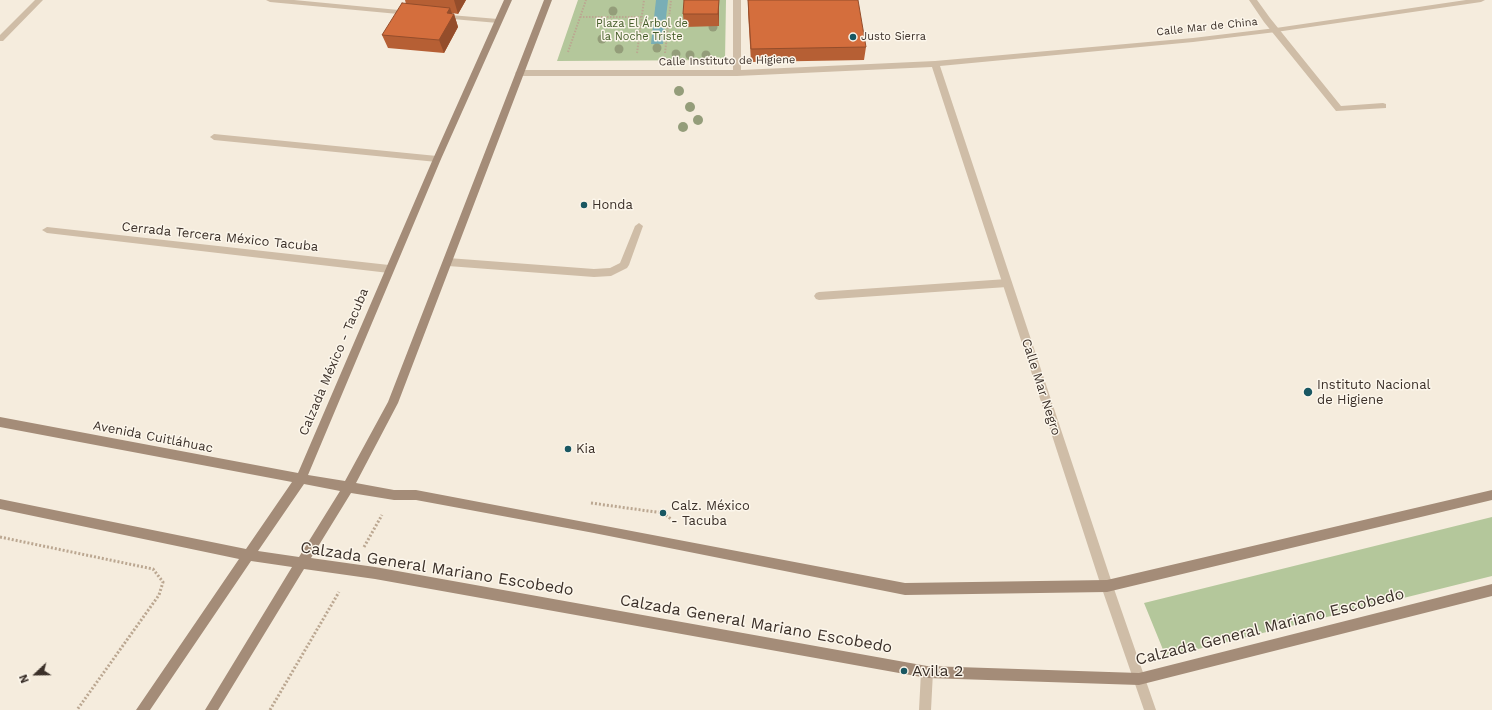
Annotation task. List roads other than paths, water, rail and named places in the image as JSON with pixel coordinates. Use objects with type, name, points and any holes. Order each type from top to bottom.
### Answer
[{"type":"main road","name":"Calzada México - Tacuba","points":[[142,710],[301,479],[437,159],[508,0]]},
{"type":"main road","points":[[211,710],[348,488],[393,403],[548,0]]},
{"type":"main road","name":"Avenida Cuitláhuac","points":[[0,422],[301,479]]},
{"type":"main road","points":[[301,479],[348,488],[394,495],[416,495],[478,506],[905,589],[1107,586],[1492,496]]},
{"type":"main road","points":[[0,504],[248,555]]},
{"type":"main road","name":"Calzada General Mariano Escobedo","points":[[248,555],[375,573],[927,672],[1139,679],[1492,590]]},
{"type":"street","points":[[0,39],[39,0]]},
{"type":"street","points":[[270,0],[418,14]]},
{"type":"street","points":[[736,73],[737,0]]},
{"type":"street","points":[[1253,0],[1339,109],[1383,106]]},
{"type":"street","name":"Calle Mar de China","points":[[935,64],[1193,40],[1276,30],[1481,0]]},
{"type":"street","points":[[434,15],[498,21]]},
{"type":"street","name":"Calle Instituto de Higiene","points":[[520,73],[736,73],[935,64]]},
{"type":"street","name":"Calle Mar Negro","points":[[935,64],[1107,586],[1150,710]]},
{"type":"street","points":[[214,137],[437,159]]},
{"type":"street","points":[[448,262],[594,273],[611,272],[624,265],[639,226]]},
{"type":"street","name":"Cerrada Tercera México Tacuba","points":[[47,230],[390,269]]},
{"type":"street","points":[[819,296],[1007,283]]},
{"type":"street","points":[[925,710],[927,672]]},
{"type":"water","points":[[656,0],[668,0],[663,44],[651,44]]},
{"type":"place","name":"Justo Sierra","points":[[853,37]]},
{"type":"place","name":"Honda","points":[[584,205]]},
{"type":"place","name":"Instituto Nacional de Higiene","points":[[1308,392]]},
{"type":"place","name":"Kia","points":[[568,449]]},
{"type":"place","name":"Calz. México - Tacuba","points":[[663,513]]},
{"type":"place","name":"Avila 2","points":[[904,671]]},
{"type":"park label","name":"Plaza El Árbol de la Noche Triste","points":[[642,30]]}]
